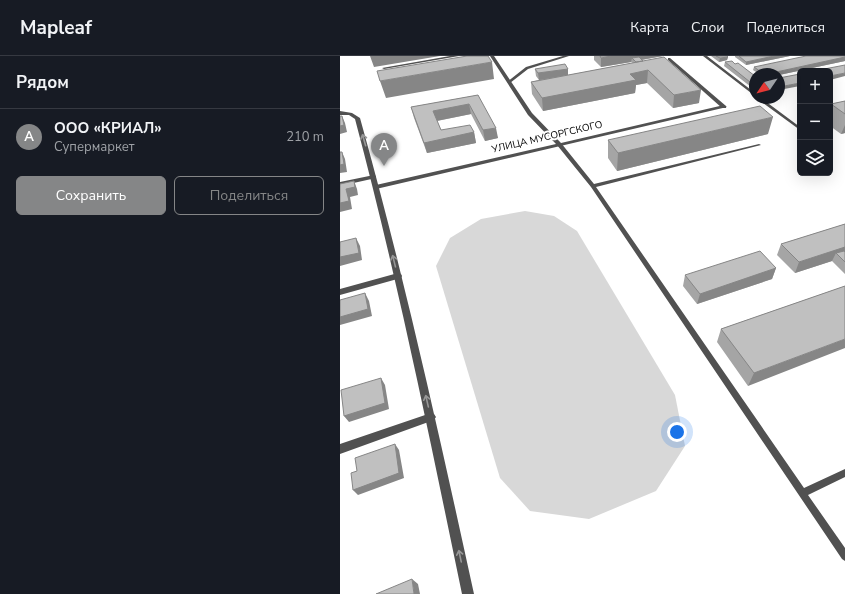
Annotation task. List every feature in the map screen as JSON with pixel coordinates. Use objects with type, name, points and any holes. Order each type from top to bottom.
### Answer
[{"type":"street","points":[[492,56],[530,114],[559,144]]},
{"type":"street","name":"УЛИЦА МУСОРГСКОГО","points":[[376,187],[724,107]]},
{"type":"street","points":[[340,113],[350,114],[357,118],[374,177],[431,417],[468,594]]},
{"type":"street","points":[[340,184],[374,177]]},
{"type":"street","points":[[340,292],[398,276]]},
{"type":"street","points":[[340,449],[431,417]]},
{"type":"lane","points":[[384,68],[457,56]]},
{"type":"lane","points":[[509,82],[527,68],[567,56]]},
{"type":"lane","points":[[705,56],[749,91]]},
{"type":"lane","points":[[669,59],[724,107]]},
{"type":"lane","points":[[716,65],[722,64]]},
{"type":"lane","points":[[490,66],[498,65]]},
{"type":"lane","points":[[766,104],[797,127]]},
{"type":"lane","points":[[559,144],[593,186],[845,556]]},
{"type":"lane","points":[[593,186],[759,145]]},
{"type":"lane","points":[[802,493],[845,473]]},
{"type":"shaded area","points":[[525,211],[554,216],[577,231],[675,395],[685,446],[656,491],[589,519],[530,511],[500,478],[436,266],[450,238],[481,219]]},
{"type":"building","points":[[467,56],[488,56],[492,62],[380,81],[377,71]]},
{"type":"building","points":[[600,56],[611,56],[601,58]]},
{"type":"building","points":[[716,56],[727,56],[728,57],[720,58]]},
{"type":"building","points":[[739,56],[774,56],[746,62]]},
{"type":"building","points":[[806,56],[845,56],[785,70],[785,68],[754,67]]},
{"type":"building","points":[[639,57],[643,61],[636,62],[632,58]]},
{"type":"building","points":[[664,57],[701,90],[674,95],[648,70],[630,74],[636,80],[542,98],[531,82]]},
{"type":"building","points":[[732,61],[735,64],[738,63],[749,71],[749,81],[725,62]]},
{"type":"building","points":[[565,64],[568,69],[538,73],[535,69]]},
{"type":"building","points":[[845,65],[845,73],[833,75],[833,68],[830,68]]},
{"type":"building","points":[[797,75],[797,84],[785,86],[785,77]]},
{"type":"building","points":[[478,95],[496,128],[483,130],[469,104],[433,111],[441,130],[470,125],[474,132],[424,143],[411,107]]},
{"type":"building","points":[[845,101],[845,114],[833,105],[833,104]]},
{"type":"building","points":[[760,106],[773,117],[618,153],[608,140]]},
{"type":"building","points":[[340,116],[342,116],[344,125],[340,126]]},
{"type":"building","points":[[340,152],[342,152],[344,164],[340,165]]},
{"type":"building","points":[[354,181],[355,187],[346,189],[349,201],[340,203],[340,184]]},
{"type":"building","points":[[845,224],[845,247],[799,262],[781,244]]},
{"type":"building","points":[[356,238],[359,253],[340,257],[340,242]]},
{"type":"building","points":[[760,251],[776,268],[700,294],[685,275]]},
{"type":"building","points":[[845,252],[845,262],[836,253]]},
{"type":"building","points":[[845,286],[845,339],[754,373],[721,329]]},
{"type":"building","points":[[365,293],[368,309],[340,317],[340,300]]},
{"type":"building","points":[[381,378],[385,403],[344,416],[341,390]]},
{"type":"building","points":[[395,444],[399,473],[353,490],[351,473],[357,471],[355,458]]},
{"type":"building","points":[[412,579],[414,594],[376,594]]},
{"type":"place","name":"ООО «КРИАЛ»","points":[[384,166]]}]
